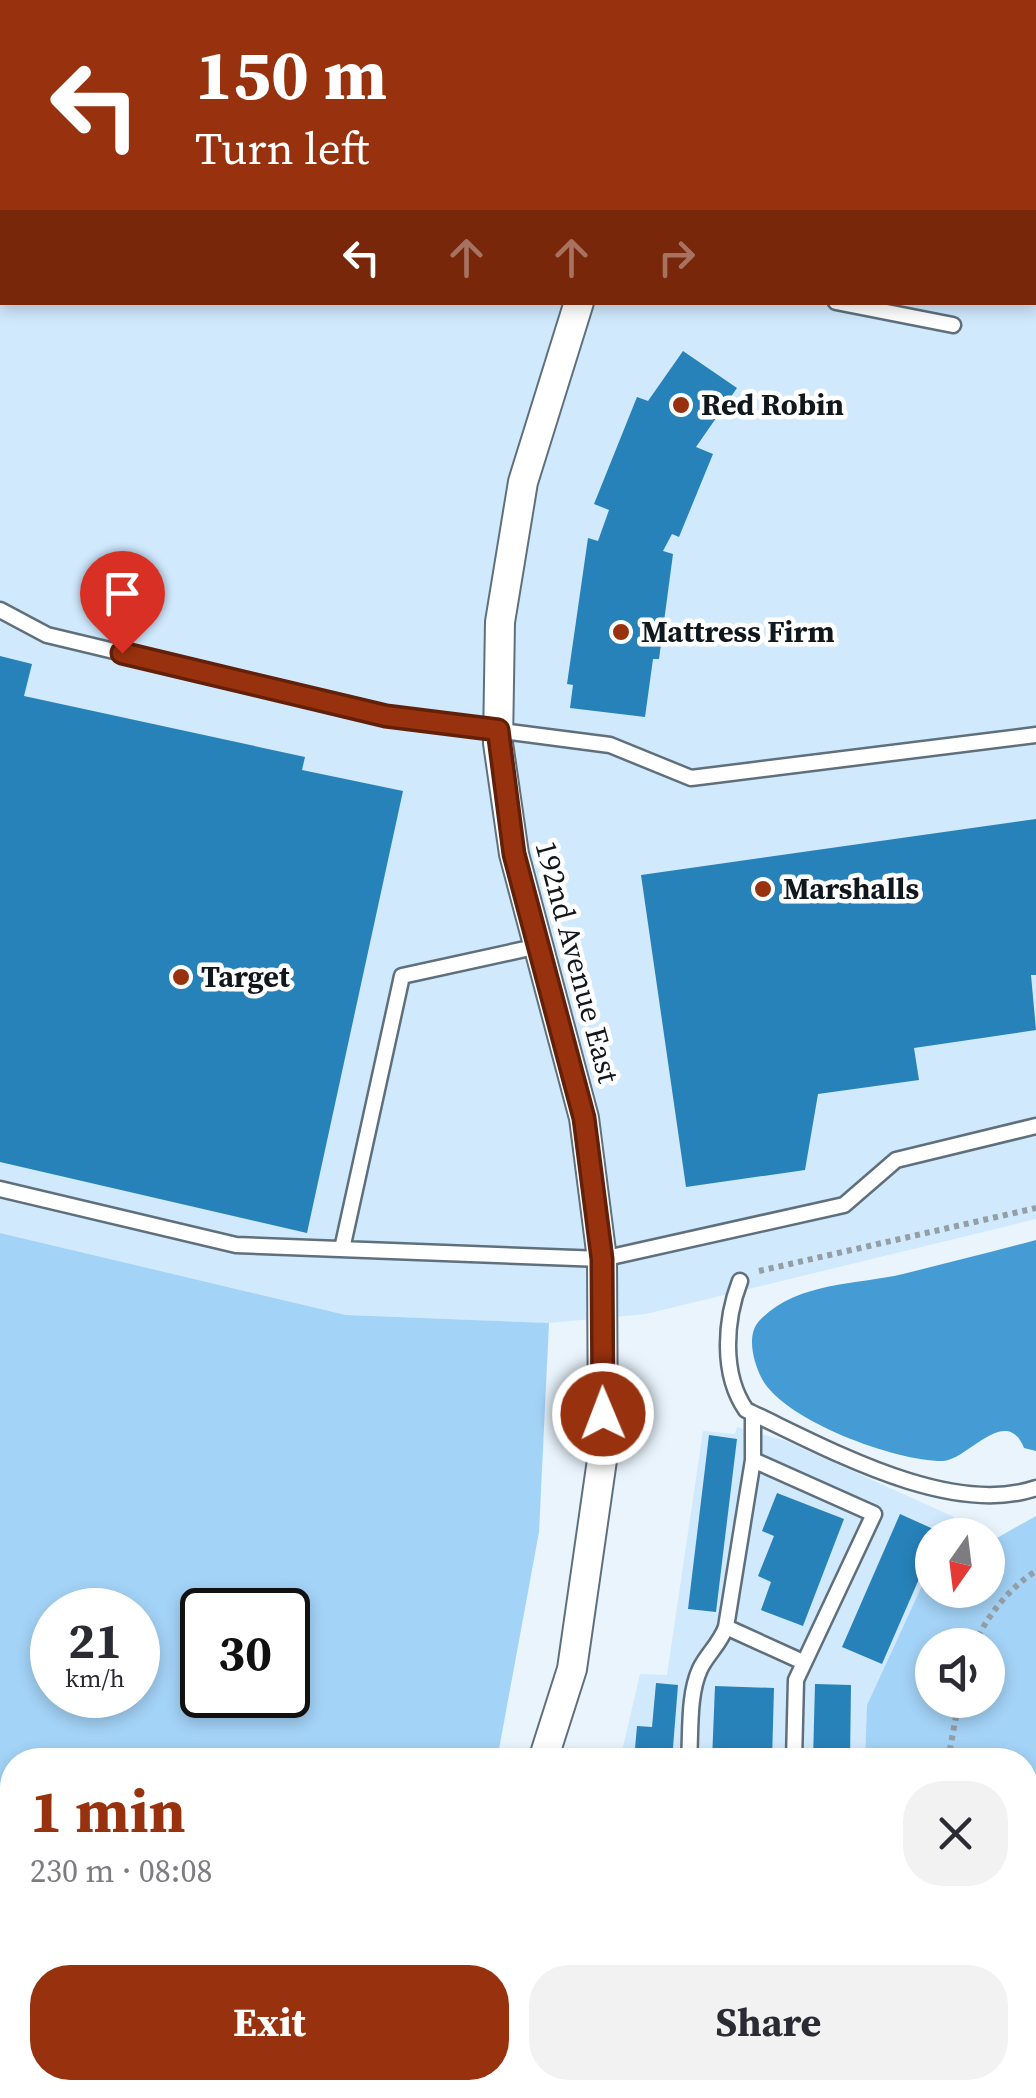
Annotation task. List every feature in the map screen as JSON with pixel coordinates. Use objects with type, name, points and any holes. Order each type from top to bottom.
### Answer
[{"type":"street","name":"192nd Avenue East","points":[[547,1748],[572,1669],[603,1453],[602,1259],[584,1118],[514,854],[498,730],[500,622],[524,482],[578,305]]},
{"type":"lane","points":[[851,305],[953,325]]},
{"type":"lane","points":[[0,610],[46,634],[80,643],[386,716],[610,745],[691,778],[1036,735]]},
{"type":"lane","points":[[342,1250],[402,976],[540,946]]},
{"type":"lane","points":[[0,1189],[236,1245],[602,1259],[844,1205],[896,1160],[1036,1126]]},
{"type":"lane","points":[[740,1282],[732,1302],[728,1337],[739,1400],[746,1410],[876,1468],[933,1487],[986,1497],[1010,1496],[1036,1488]]},
{"type":"lane","points":[[690,1748],[695,1682],[700,1667],[726,1628],[753,1460],[753,1414]]},
{"type":"lane","points":[[753,1460],[874,1514],[796,1680],[794,1748]]},
{"type":"lane","points":[[726,1628],[803,1662]]},
{"type":"path","points":[[740,1282],[751,1273],[1036,1208]]},
{"type":"path","points":[[982,1628],[1018,1582],[1036,1571]]},
{"type":"path","points":[[950,1748],[956,1718]]},
{"type":"shaded area","points":[[0,305],[1036,305],[1036,1219],[646,1314],[549,1323],[346,1315],[0,1233]]},
{"type":"shaded area","points":[[0,1233],[346,1315],[549,1323],[539,1532],[499,1748],[0,1748]]},
{"type":"shaded area","points":[[1036,1240],[1036,1451],[1024,1448],[1007,1431],[997,1432],[952,1459],[897,1454],[815,1422],[773,1393],[761,1377],[753,1355],[753,1332],[760,1320],[791,1298]]},
{"type":"shaded area","points":[[737,1427],[786,1441],[954,1517],[915,1518],[915,1601],[867,1705],[865,1748],[623,1748],[640,1674],[667,1675],[703,1431],[735,1434]]},
{"type":"shaded area","points":[[1036,1516],[1036,1748],[865,1748],[867,1705],[915,1601],[915,1608],[1005,1608],[1005,1533]]},
{"type":"building","points":[[683,351],[737,388],[696,447],[713,454],[679,537],[672,534],[663,551],[673,554],[659,659],[653,659],[645,717],[570,708],[573,685],[567,684],[588,538],[598,541],[609,510],[594,504],[637,397],[648,401]]},
{"type":"building","name":"Target","points":[[0,656],[32,664],[24,696],[305,757],[302,770],[403,791],[307,1233],[0,1162]]},
{"type":"building","points":[[1036,819],[1036,975],[1031,975],[1036,1030],[914,1048],[919,1080],[818,1094],[805,1170],[686,1187],[641,875]]},
{"type":"building","points":[[709,1435],[737,1439],[716,1612],[688,1609]]},
{"type":"building","points":[[777,1493],[844,1519],[803,1626],[761,1610],[771,1582],[758,1576],[774,1536],[762,1531]]},
{"type":"building","points":[[900,1514],[915,1521],[915,1588],[882,1664],[842,1647]]},
{"type":"building","points":[[656,1683],[678,1685],[673,1748],[635,1748],[637,1726],[652,1727]]},
{"type":"building","points":[[815,1684],[851,1685],[850,1748],[813,1748]]},
{"type":"building","points":[[715,1686],[774,1688],[772,1748],[712,1748]]},
{"type":"place","name":"Red Robin","points":[[681,405]]},
{"type":"place","name":"Mattress Firm","points":[[621,632]]},
{"type":"place","name":"Marshalls","points":[[763,889]]},
{"type":"place","name":"Target","points":[[181,977]]},
{"type":"route","points":[[122,653],[386,716],[498,730],[514,854],[584,1118],[602,1259],[603,1414]]}]
